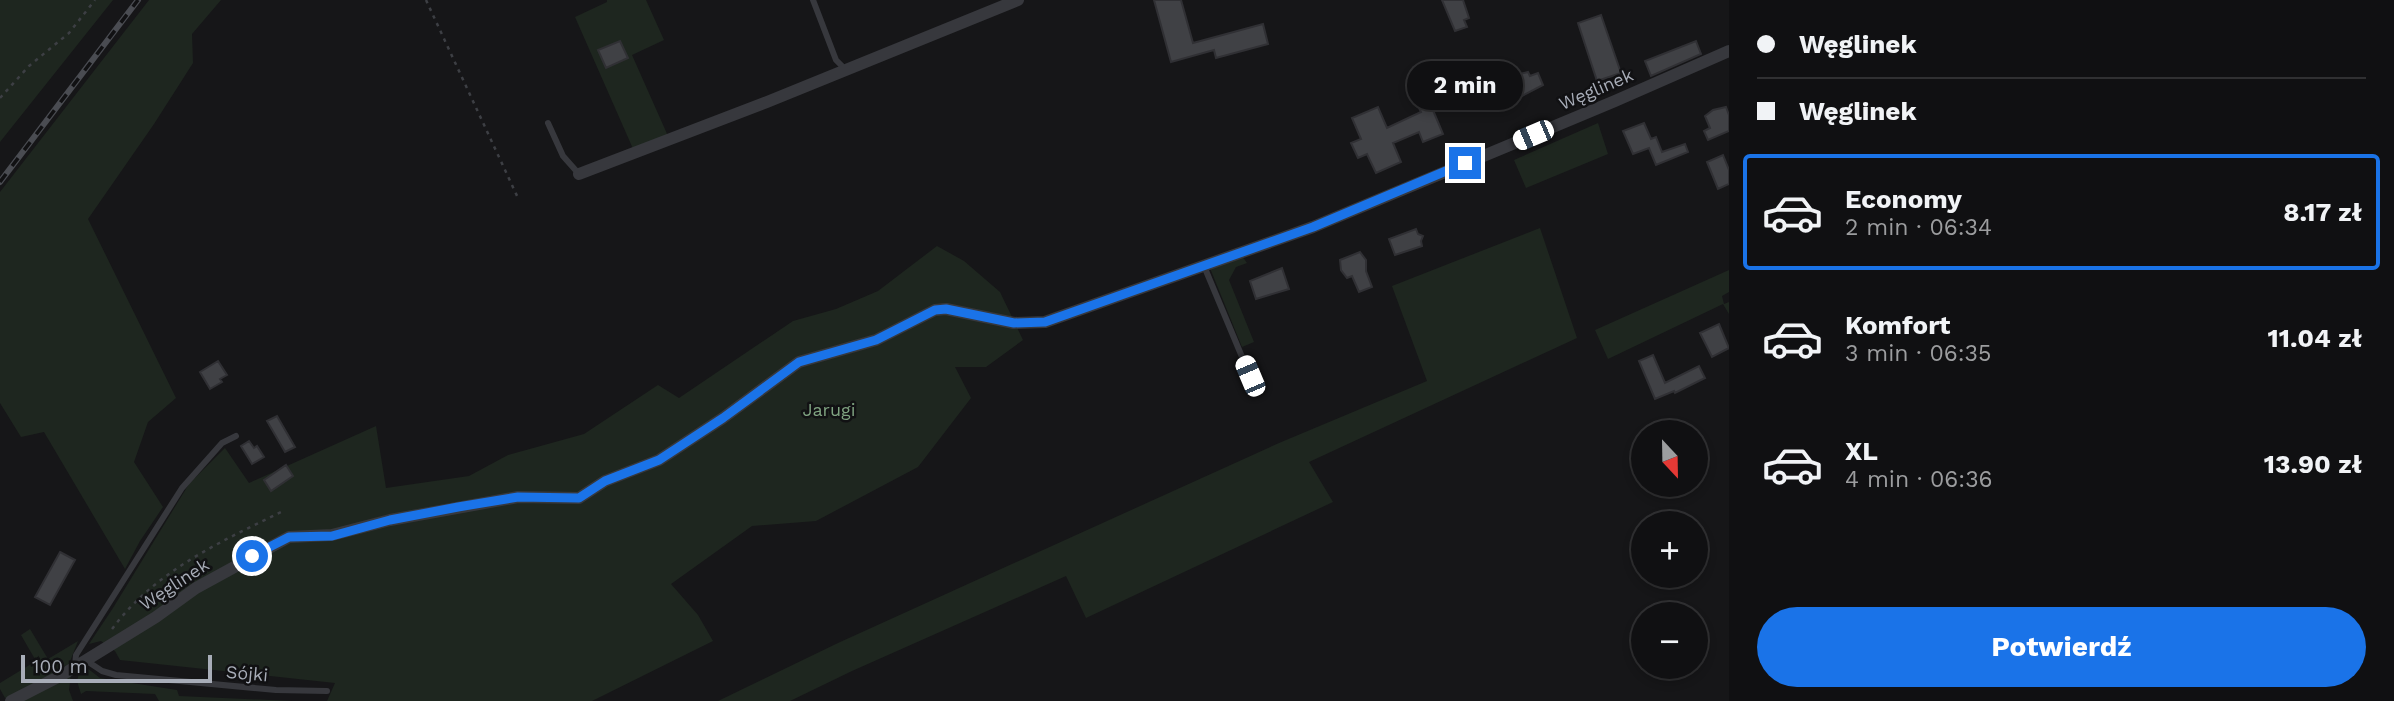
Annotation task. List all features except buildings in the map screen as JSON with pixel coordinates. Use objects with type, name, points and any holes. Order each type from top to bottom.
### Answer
[{"type":"street","points":[[579,174],[1016,1]]},
{"type":"street","name":"Węglinek","points":[[11,701],[156,617],[196,588],[289,537],[332,536],[390,520],[518,497],[579,498],[605,481],[659,460],[723,418],[799,362],[876,340],[935,310],[946,309],[1014,323],[1045,322],[1313,227],[1615,102],[1729,51]]},
{"type":"lane","points":[[813,0],[836,60],[846,70]]},
{"type":"lane","points":[[548,123],[563,156],[579,174]]},
{"type":"lane","points":[[1204,264],[1250,376]]},
{"type":"lane","points":[[80,663],[76,654],[182,488],[222,443],[236,436]]},
{"type":"lane","name":"Sójki","points":[[80,663],[116,675],[276,690],[327,691]]},
{"type":"path","points":[[0,98],[29,66],[69,33],[95,0]]},
{"type":"path","points":[[426,0],[518,198]]},
{"type":"path","points":[[101,650],[130,606],[160,580],[207,548],[283,512]]},
{"type":"green space","points":[[0,0],[113,0],[0,142]]},
{"type":"green space","points":[[149,0],[221,0],[192,34],[193,63],[88,219],[176,398],[148,422],[134,462],[163,507],[125,569],[44,432],[21,437],[0,403],[0,192]]},
{"type":"green space","points":[[607,0],[646,0],[664,40],[632,55],[668,136],[634,151],[575,17]]},
{"type":"green space","points":[[1598,123],[1608,154],[1526,188],[1514,160]]},
{"type":"green space","points":[[1540,228],[1577,338],[1309,462],[1333,502],[1086,618],[1066,576],[790,701],[718,701],[838,643],[1279,443],[1427,381],[1392,286]]},
{"type":"green space","name":"Jarugi","points":[[937,246],[964,261],[1000,292],[1023,340],[986,367],[955,367],[971,398],[918,467],[816,521],[752,526],[671,584],[698,615],[713,641],[592,701],[327,701],[335,683],[120,660],[115,651],[101,641],[89,644],[189,484],[225,448],[249,483],[376,426],[386,488],[469,476],[508,455],[584,434],[658,385],[679,398],[793,321],[836,309],[878,291]]},
{"type":"green space","points":[[1242,256],[1247,263],[1236,267],[1229,280],[1254,342],[1242,347],[1210,268]]},
{"type":"green space","points":[[1729,270],[1729,292],[1722,296],[1724,304],[1729,302],[1729,314],[1723,304],[1608,359],[1595,330]]},
{"type":"green space","points":[[30,629],[48,659],[78,641],[69,664],[5,698],[0,683],[36,661],[21,635]]},
{"type":"green space","points":[[87,668],[100,678],[177,690],[179,696],[292,701],[159,701],[155,694],[86,691],[81,694],[77,681],[80,670]]},
{"type":"green space","points":[[71,674],[69,690],[73,701],[21,701]]},
{"type":"railway","points":[[0,182],[138,0]]},
{"type":"route","points":[[252,556],[289,537],[332,536],[390,520],[458,507],[518,497],[579,498],[605,481],[659,460],[723,418],[799,362],[876,340],[935,310],[946,309],[1014,323],[1045,322],[1313,227],[1465,163]]}]
